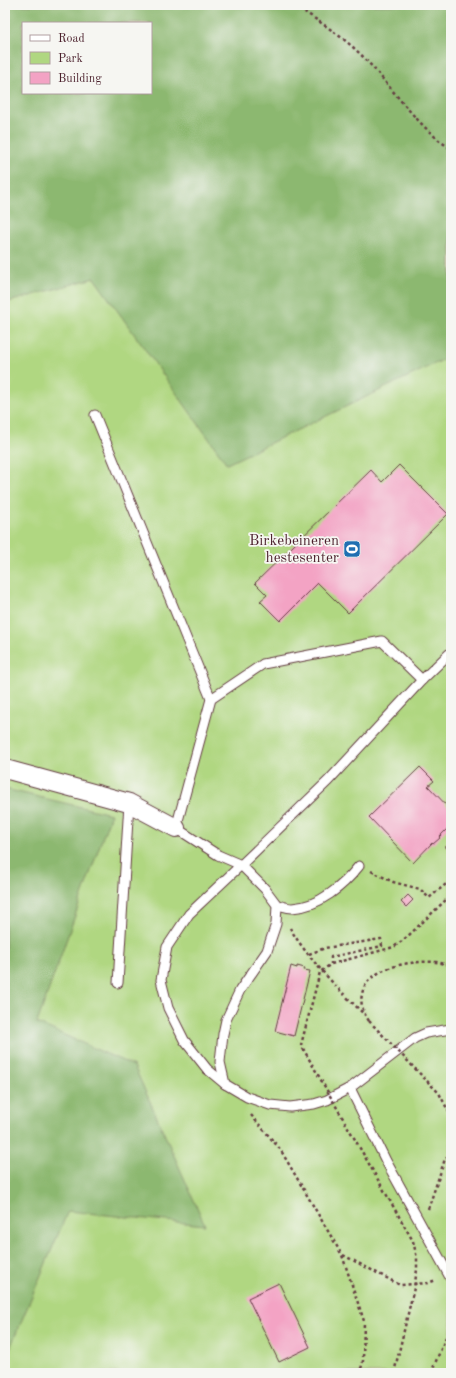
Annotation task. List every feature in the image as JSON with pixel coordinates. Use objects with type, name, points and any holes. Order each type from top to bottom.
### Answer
[{"type":"street","points":[[5,769],[129,803],[176,828]]},
{"type":"lane","points":[[95,415],[211,699],[176,828],[218,855],[241,865],[266,889],[277,905],[276,924],[267,951],[240,990],[226,1020],[220,1062],[225,1084]]},
{"type":"lane","points":[[211,699],[263,664],[382,641],[422,680]]},
{"type":"lane","points":[[451,652],[422,680],[328,781],[189,914],[167,947],[161,980],[168,1008],[184,1040],[207,1069],[225,1084],[247,1097],[270,1104],[290,1107],[314,1104],[327,1100],[350,1088],[415,1038],[426,1033],[451,1029]]},
{"type":"lane","points":[[118,983],[129,803]]},
{"type":"lane","points":[[277,905],[291,908],[308,906],[329,894],[350,877],[360,866]]},
{"type":"lane","points":[[350,1088],[386,1161],[450,1277]]},
{"type":"path","points":[[294,5],[344,40],[366,59],[428,130],[451,149]]},
{"type":"path","points":[[446,846],[451,852]]},
{"type":"path","points":[[360,866],[393,882],[420,889],[429,898],[451,880]]},
{"type":"path","points":[[394,1373],[411,1304],[417,1270],[417,1258],[413,1241],[301,1045],[320,972],[331,964],[394,947],[407,937],[451,895]]},
{"type":"path","points":[[277,905],[297,940],[349,999],[439,1093],[451,1116]]},
{"type":"path","points":[[309,954],[325,948],[380,939],[382,946],[331,957],[331,964]]},
{"type":"path","points":[[365,1015],[362,1008],[361,998],[363,988],[369,979],[379,972],[394,966],[417,962],[436,962],[451,966]]},
{"type":"path","points":[[250,1114],[280,1149],[342,1255],[364,1321],[360,1373]]},
{"type":"path","points":[[422,1227],[445,1159],[451,1155]]},
{"type":"path","points":[[342,1255],[400,1285],[428,1283],[450,1277]]},
{"type":"path","points":[[431,1373],[451,1325]]},
{"type":"green space","points":[[5,5],[451,5],[451,1373],[5,1373]]},
{"type":"green space","points":[[5,5],[451,5],[451,356],[227,464],[94,278],[5,303]]},
{"type":"green space","points":[[5,789],[111,814],[37,1023],[134,1066],[205,1225],[68,1211],[5,1360]]},
{"type":"building","name":"Birkebeineren hestesenter","points":[[399,465],[448,514],[348,613],[318,583],[280,621],[260,601],[267,595],[255,583],[371,470],[382,482]]},
{"type":"building","points":[[420,767],[434,781],[428,786],[451,810],[451,825],[439,837],[440,838],[433,844],[432,843],[413,863],[369,817]]},
{"type":"building","points":[[408,895],[413,900],[406,907],[401,902]]},
{"type":"building","points":[[291,966],[305,968],[304,970],[310,971],[294,1036],[275,1031]]},
{"type":"building","points":[[279,1283],[310,1347],[279,1362],[248,1298]]},
{"type":"place","name":"Birkebeineren hestesenter","points":[[352,549]]}]
